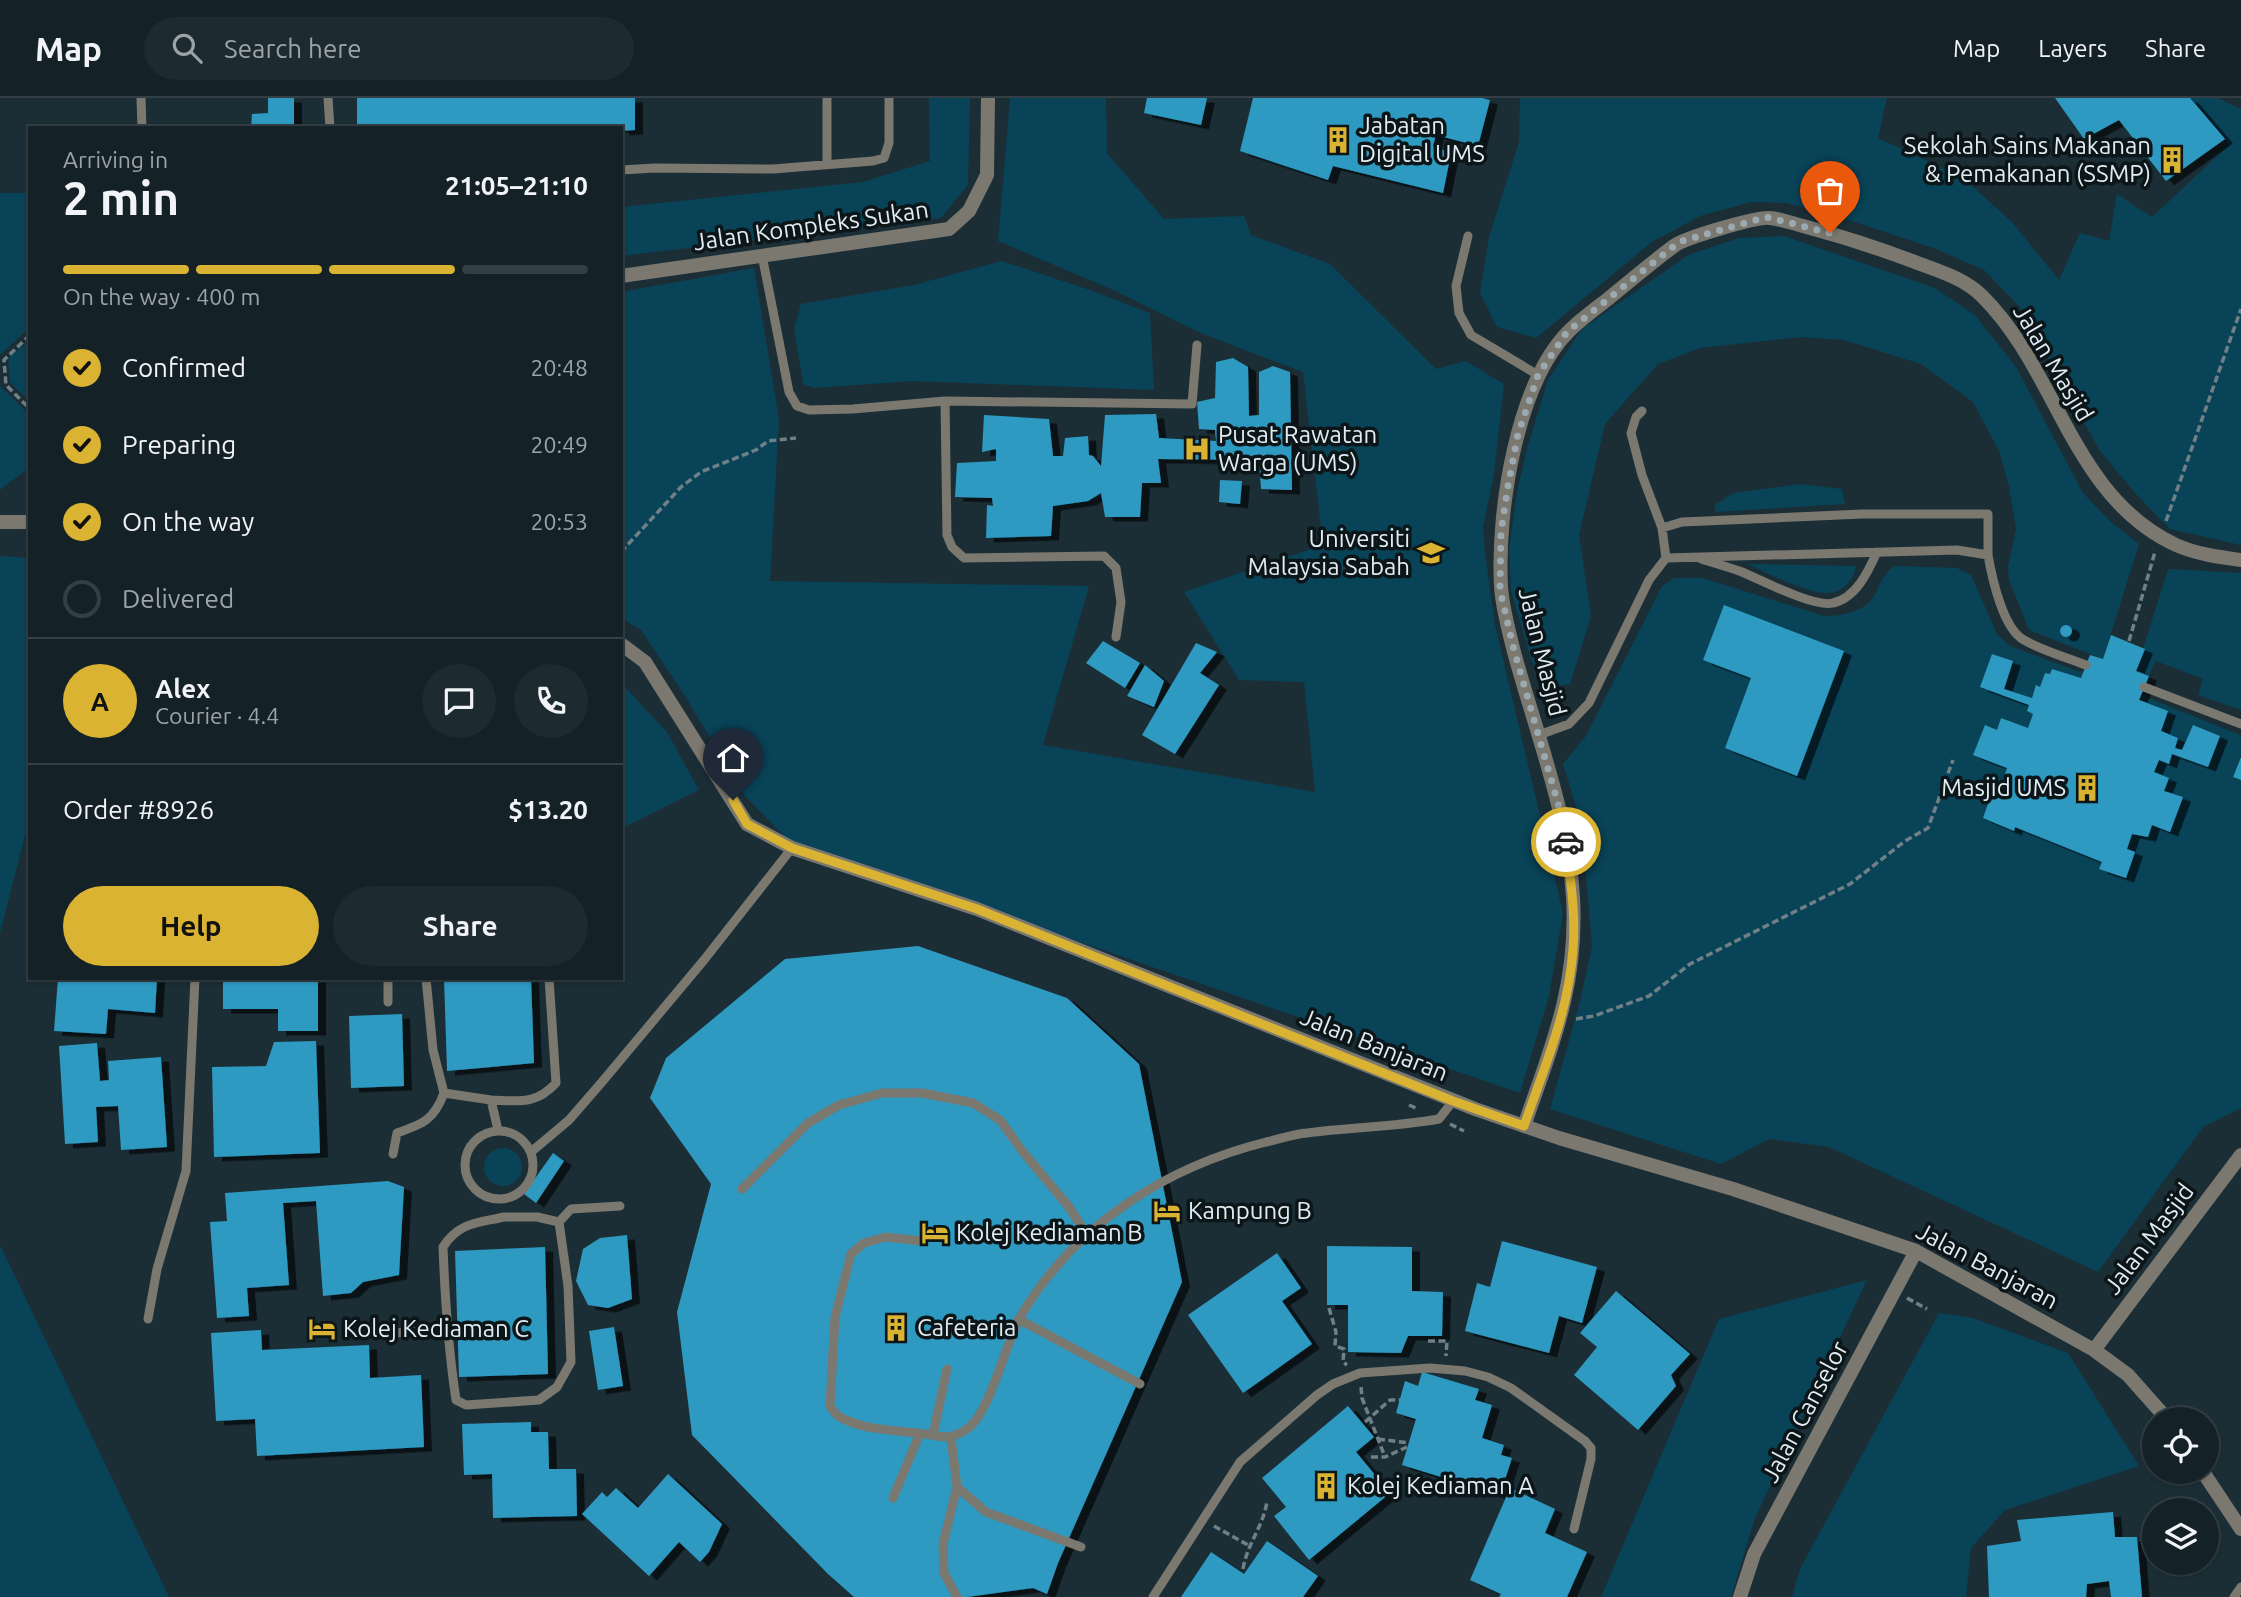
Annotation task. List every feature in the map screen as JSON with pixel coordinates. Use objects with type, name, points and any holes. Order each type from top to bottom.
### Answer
[{"type":"street","name":"Jalan Kompleks Sukan","points":[[623,276],[949,229],[968,211],[987,175],[988,98]]},
{"type":"street","name":"Jalan Masjid","points":[[1524,1126],[1568,993],[1574,948],[1573,894],[1563,821],[1514,650],[1500,590],[1501,532],[1508,486],[1518,434],[1538,375],[1567,332],[1679,242],[1766,217],[1852,239],[1955,277],[1981,294],[2007,326],[2033,365],[2075,445],[2100,482],[2127,513],[2179,547],[2241,560]]},
{"type":"street","points":[[0,522],[28,522]]},
{"type":"street","name":"Jalan Banjaran","points":[[623,646],[645,662],[747,824],[792,848],[977,909],[1453,1101],[1524,1126],[1733,1189],[1916,1251],[2094,1350],[2128,1375],[2156,1407]]},
{"type":"street","name":"Jalan Masjid","points":[[2094,1350],[2241,1155]]},
{"type":"street","name":"Jalan Canselor","points":[[1740,1597],[1754,1554],[1916,1251]]},
{"type":"street","points":[[2211,1484],[2241,1529]]},
{"type":"lane","points":[[141,98],[142,126]]},
{"type":"lane","points":[[328,98],[330,126]]},
{"type":"lane","points":[[827,98],[827,164]]},
{"type":"lane","points":[[623,170],[773,169],[873,161],[884,158],[889,143],[889,98]]},
{"type":"lane","points":[[1468,236],[1456,286],[1459,313],[1471,335],[1538,375]]},
{"type":"lane","points":[[762,255],[789,392],[797,406],[809,410],[842,410],[946,401],[1192,404],[1196,345]]},
{"type":"lane","points":[[946,401],[947,535],[951,547],[964,558],[1104,556],[1116,568],[1121,602],[1116,637]]},
{"type":"lane","points":[[1539,735],[1569,724],[1589,703],[1649,580],[1666,558],[1662,528],[1642,475],[1631,433],[1636,417],[1642,411]]},
{"type":"lane","points":[[1662,528],[1682,522],[1848,514],[1988,514],[1988,555],[1992,578],[2011,629],[2022,640],[2086,665]]},
{"type":"lane","points":[[1666,558],[1956,550],[1988,555]]},
{"type":"lane","points":[[1692,556],[1741,572],[1818,603],[1833,604],[1852,594],[1867,573],[1877,552]]},
{"type":"lane","points":[[2144,687],[2241,724]]},
{"type":"lane","points":[[531,1152],[569,1120],[602,1082],[704,960],[792,848]]},
{"type":"lane","points":[[148,1319],[163,1246],[186,1171],[195,980]]},
{"type":"lane","points":[[388,980],[388,1002]]},
{"type":"lane","points":[[393,1154],[397,1133],[418,1126],[437,1111],[444,1093],[433,1050],[426,980]]},
{"type":"lane","points":[[444,1093],[523,1102],[545,1095],[556,1083],[549,980]]},
{"type":"lane","points":[[742,1189],[808,1123],[839,1105],[882,1093],[922,1093],[972,1103],[1000,1120],[1087,1235]]},
{"type":"lane","points":[[491,1100],[498,1130]]},
{"type":"lane","points":[[920,1241],[886,1237],[864,1243],[850,1254],[835,1317],[830,1406],[838,1416],[863,1426],[951,1437],[967,1430],[985,1405],[1010,1347],[1018,1319],[1037,1289],[1111,1213],[1150,1187],[1199,1164],[1243,1148],[1305,1133],[1415,1124],[1439,1119],[1453,1101]]},
{"type":"lane","points":[[498,1130],[514,1134],[527,1145],[531,1152],[533,1170],[520,1193],[503,1199],[492,1199],[473,1188],[464,1167],[465,1156],[477,1138],[498,1130]]},
{"type":"lane","points":[[503,1199],[504,1217]]},
{"type":"lane","points":[[559,1223],[537,1217],[504,1217],[462,1226],[450,1236],[443,1247],[446,1327],[456,1400],[466,1405],[539,1400],[557,1387],[571,1362],[568,1286],[559,1223],[571,1209],[620,1206]]},
{"type":"lane","points":[[1018,1319],[1140,1384]]},
{"type":"lane","points":[[389,1334],[446,1327]]},
{"type":"lane","points":[[1153,1597],[1240,1462],[1317,1395],[1333,1384],[1360,1373],[1430,1368],[1465,1371],[1488,1377],[1511,1388],[1585,1441],[1591,1448],[1591,1459],[1574,1529]]},
{"type":"lane","points":[[933,1435],[947,1369]]},
{"type":"lane","points":[[893,1498],[920,1433]]},
{"type":"lane","points":[[951,1437],[957,1488],[943,1544],[944,1573],[957,1597]]},
{"type":"lane","points":[[957,1488],[986,1512],[1081,1547]]},
{"type":"lane","points":[[2234,1597],[2241,1587]]},
{"type":"path","points":[[2129,640],[2160,537],[2241,309]]},
{"type":"path","points":[[28,337],[4,360],[6,385],[28,407]]},
{"type":"path","points":[[623,550],[681,487],[701,472],[756,450],[768,441],[796,438]]},
{"type":"path","points":[[1560,1021],[1594,1016],[1650,996],[1690,964],[1850,884],[1905,841],[1928,828],[1953,760]]},
{"type":"path","points":[[1329,1308],[1336,1332],[1335,1346],[1344,1349],[1343,1363],[1360,1373],[1362,1398],[1385,1457]]},
{"type":"path","points":[[1428,1341],[1447,1341],[1445,1369]]},
{"type":"path","points":[[1365,1422],[1390,1400],[1400,1399]]},
{"type":"path","points":[[1371,1457],[1385,1457],[1408,1445],[1378,1439]]},
{"type":"path","points":[[1243,1569],[1248,1545],[1264,1518],[1267,1501]]},
{"type":"path","points":[[1202,1520],[1248,1545]]},
{"type":"shaded area","points":[[929,98],[970,98],[968,185],[941,218],[623,256],[623,207],[863,182],[930,161]]},
{"type":"shaded area","points":[[1010,98],[1106,98],[1107,153],[1164,219],[1244,216],[1251,235],[1330,264],[1436,369],[1466,361],[1504,384],[1494,474],[1483,527],[1485,553],[1495,625],[1563,913],[1549,996],[1520,1093],[791,843],[745,796],[685,696],[641,630],[623,619],[623,292],[754,268],[779,419],[770,581],[1089,586],[1043,745],[1315,792],[1304,682],[1239,680],[1184,592],[1323,545],[1303,372],[1203,334],[1113,290],[998,241]]},
{"type":"shaded area","points":[[1520,98],[1887,98],[1878,138],[1962,177],[2012,222],[2059,280],[2080,233],[2109,241],[2117,194],[2152,217],[2229,145],[2190,98],[2218,98],[2241,109],[2241,545],[2170,529],[2136,494],[2100,451],[2019,306],[1984,270],[1936,249],[1834,215],[1786,203],[1751,202],[1700,216],[1652,242],[1536,338],[1497,327],[1480,293],[1489,237],[1519,142]]},
{"type":"shaded area","points":[[0,193],[28,193],[28,329],[0,355]]},
{"type":"shaded area","points":[[1784,236],[1935,288],[1975,315],[2016,367],[2083,493],[2110,521],[2139,544],[2103,659],[2029,630],[2009,580],[2008,567],[2016,529],[2009,486],[2000,453],[1973,402],[1921,364],[1844,340],[1800,337],[1700,348],[1658,364],[1605,424],[1579,535],[1591,616],[1570,684],[1540,689],[1511,591],[1509,549],[1517,492],[1548,380],[1582,329],[1688,255],[1739,238]]},
{"type":"shaded area","points":[[1002,261],[1150,313],[1154,390],[913,381],[814,388],[803,384],[794,328],[801,304],[914,285]]},
{"type":"shaded area","points":[[28,342],[28,400],[10,382],[8,358]]},
{"type":"shaded area","points":[[0,386],[28,413],[28,469],[0,490]]},
{"type":"shaded area","points":[[1801,484],[1842,489],[1845,504],[1715,512],[1715,505],[1733,493]]},
{"type":"shaded area","points":[[0,556],[28,558],[28,824],[0,933]]},
{"type":"shaded area","points":[[1747,564],[1856,566],[1846,585],[1832,593],[1826,593],[1796,586]]},
{"type":"shaded area","points":[[1894,566],[1957,568],[1971,575],[1997,634],[2010,646],[2083,673],[2081,678],[2052,669],[2050,674],[2045,673],[2040,687],[2036,686],[2032,698],[2004,689],[2013,661],[1992,654],[1981,687],[2029,705],[2033,714],[2028,728],[2001,718],[1997,730],[1985,725],[1974,755],[2007,768],[2002,782],[2006,785],[2002,799],[1991,795],[1983,818],[2013,831],[2015,827],[2102,862],[2100,869],[2125,878],[2135,852],[2127,849],[2132,834],[2138,836],[2152,825],[2170,832],[2182,798],[2164,791],[2169,778],[2154,772],[2159,760],[2169,763],[2172,754],[2208,767],[2220,736],[2193,725],[2182,750],[2175,748],[2178,738],[2161,731],[2139,700],[2141,695],[2241,737],[2241,754],[2233,777],[2241,780],[2241,1108],[2203,1127],[2098,1272],[1829,1147],[1769,1139],[1721,1164],[1550,1109],[1592,946],[1582,826],[1563,764],[1586,736],[1662,586],[1674,578],[1703,578],[1830,616],[1863,607],[1872,599],[1886,574]]},
{"type":"shaded area","points":[[2168,569],[2241,573],[2241,710],[2198,695],[2203,679],[2156,661],[2149,676],[2136,671]]},
{"type":"shaded area","points":[[623,685],[667,732],[699,790],[623,828]]},
{"type":"shaded area","points":[[503,1148],[516,1154],[522,1167],[516,1180],[503,1186],[490,1180],[484,1167],[490,1154]]},
{"type":"shaded area","points":[[0,1245],[169,1597],[0,1597]]},
{"type":"shaded area","points":[[1867,1280],[1755,1518],[1731,1597],[1601,1597],[1719,1319]]},
{"type":"shaded area","points":[[1939,1313],[1973,1318],[2068,1353],[2139,1466],[2005,1510],[1971,1548],[1966,1597],[1792,1597],[1800,1569]]},
{"type":"building","points":[[268,98],[294,98],[294,126],[251,126],[252,114],[268,113]]},
{"type":"building","points":[[357,98],[635,98],[635,130],[623,131],[623,126],[357,126]]},
{"type":"building","points":[[1147,98],[1207,98],[1201,125],[1144,113]]},
{"type":"building","name":"Jabatan Digital UMS","points":[[1253,98],[1490,100],[1478,146],[1436,135],[1433,146],[1451,153],[1443,193],[1333,166],[1328,180],[1240,151]]},
{"type":"building","name":"Sekolah Sains Makanan & Pemakanan (SSMP)","points":[[2055,98],[2190,98],[2225,139],[2166,181],[2119,120],[2084,139]]},
{"type":"building","name":"Pusat Rawatan Warga (UMS)","points":[[1233,358],[1248,367],[1249,416],[1259,415],[1259,372],[1273,366],[1290,372],[1292,490],[1261,489],[1259,460],[1158,459],[1161,483],[1142,483],[1140,517],[1105,517],[1101,493],[1088,501],[1053,506],[1051,536],[986,538],[987,505],[993,506],[992,498],[955,497],[957,463],[996,461],[996,449],[982,452],[984,415],[1049,419],[1053,456],[1063,456],[1065,438],[1088,436],[1089,455],[1101,466],[1105,415],[1156,414],[1159,438],[1216,441],[1215,430],[1199,429],[1197,402],[1215,398],[1216,362]]},
{"type":"building","points":[[1220,480],[1242,481],[1240,504],[1219,502]]},
{"type":"building","points":[[1724,605],[1844,651],[1797,776],[1725,748],[1751,678],[1703,660]]},
{"type":"building","points":[[2066,625],[2072,631],[2066,637],[2060,631]]},
{"type":"building","points":[[2111,635],[2145,649],[2136,671],[2149,676],[2139,700],[2168,711],[2161,731],[2178,738],[2175,748],[2182,750],[2193,725],[2220,736],[2208,767],[2172,754],[2169,764],[2159,760],[2154,772],[2169,778],[2164,791],[2183,797],[2170,832],[2152,825],[2148,837],[2132,834],[2127,849],[2135,852],[2126,878],[2099,869],[2102,862],[2015,827],[2014,831],[1983,818],[1991,795],[2002,799],[2006,785],[2002,783],[2007,768],[1973,755],[1985,725],[1997,730],[2001,718],[2028,728],[2033,714],[2027,711],[2029,705],[1980,687],[1992,654],[2013,661],[2004,689],[2032,698],[2036,685],[2040,687],[2045,673],[2050,674],[2052,669],[2081,678],[2090,655],[2103,659]]},
{"type":"building","points":[[1103,641],[1140,663],[1125,688],[1086,663]]},
{"type":"building","points":[[1196,643],[1217,652],[1200,673],[1219,685],[1175,754],[1142,735]]},
{"type":"building","points":[[1145,665],[1164,681],[1154,707],[1127,696]]},
{"type":"building","points":[[2241,757],[2241,780],[2233,777]]},
{"type":"building","name":"Kolej Kediaman B","points":[[918,946],[1067,998],[1139,1064],[1182,1282],[1058,1563],[1047,1594],[1033,1588],[967,1597],[854,1597],[828,1574],[692,1435],[677,1312],[711,1184],[650,1098],[666,1058],[785,959]]},
{"type":"building","points":[[58,980],[157,980],[155,1013],[108,1009],[106,1034],[54,1031]]},
{"type":"building","points":[[223,980],[318,980],[318,1031],[278,1031],[278,1009],[223,1009]]},
{"type":"building","points":[[444,980],[531,980],[534,1063],[447,1071]]},
{"type":"building","points":[[402,1014],[404,1086],[351,1088],[349,1016]]},
{"type":"building","points":[[316,1041],[320,1153],[214,1157],[212,1067],[266,1066],[274,1042]]},
{"type":"building","points":[[97,1043],[100,1081],[109,1080],[108,1061],[161,1057],[167,1147],[121,1150],[118,1106],[96,1107],[98,1142],[65,1144],[59,1046]]},
{"type":"building","points":[[553,1153],[564,1161],[536,1203],[524,1194]]},
{"type":"building","points":[[388,1181],[404,1187],[399,1275],[363,1282],[351,1293],[323,1296],[316,1201],[283,1203],[289,1285],[247,1288],[249,1316],[217,1318],[210,1222],[227,1221],[225,1193]]},
{"type":"building","points":[[627,1235],[632,1299],[608,1308],[588,1305],[576,1281],[583,1249],[600,1238]]},
{"type":"building","points":[[1502,1241],[1597,1267],[1582,1323],[1559,1316],[1549,1353],[1465,1331],[1477,1283],[1490,1287]]},
{"type":"building","points":[[1327,1246],[1412,1247],[1412,1291],[1443,1292],[1442,1336],[1408,1336],[1401,1353],[1348,1352],[1348,1305],[1327,1305]]},
{"type":"building","points":[[545,1247],[548,1374],[459,1377],[455,1251]]},
{"type":"building","points":[[1277,1253],[1301,1288],[1282,1301],[1312,1344],[1243,1393],[1188,1315]]},
{"type":"building","points":[[1616,1291],[1690,1354],[1671,1375],[1676,1386],[1638,1430],[1574,1375],[1597,1347],[1580,1333]]},
{"type":"building","points":[[614,1327],[623,1386],[598,1390],[589,1331]]},
{"type":"building","points":[[261,1330],[262,1350],[369,1345],[370,1378],[421,1375],[424,1447],[257,1456],[255,1419],[216,1421],[211,1333]]},
{"type":"building","points":[[1422,1372],[1479,1389],[1475,1400],[1492,1405],[1482,1438],[1504,1445],[1501,1455],[1512,1458],[1500,1495],[1402,1465],[1416,1419],[1396,1413],[1405,1381],[1418,1386]]},
{"type":"building","name":"Kolej Kediaman A","points":[[1348,1406],[1374,1437],[1356,1452],[1390,1493],[1309,1560],[1274,1516],[1286,1507],[1262,1478]]},
{"type":"building","points":[[531,1422],[531,1432],[548,1432],[549,1469],[576,1469],[577,1516],[493,1518],[492,1474],[464,1475],[462,1424]]},
{"type":"building","points":[[668,1474],[722,1524],[709,1552],[700,1562],[679,1542],[649,1576],[582,1514],[602,1492],[607,1497],[616,1488],[638,1508]]},
{"type":"building","points":[[1510,1488],[1555,1509],[1545,1533],[1587,1552],[1567,1597],[1499,1597],[1501,1594],[1470,1580]]},
{"type":"building","points":[[2113,1512],[2115,1537],[2137,1537],[2142,1597],[2111,1597],[2109,1581],[2087,1584],[2086,1597],[1989,1597],[1987,1546],[2021,1541],[2017,1520]]},
{"type":"building","points":[[1267,1541],[1318,1576],[1303,1597],[1181,1597],[1211,1552],[1244,1574]]},
{"type":"way so far","points":[[1566,842],[1563,821],[1514,650],[1500,590],[1501,532],[1508,486],[1518,434],[1538,375],[1567,332],[1679,242],[1766,217],[1830,233]]},
{"type":"place","name":"Jabatan Digital UMS","points":[[1338,140]]},
{"type":"place","name":"Sekolah Sains Makanan & Pemakanan (SSMP)","points":[[2172,160]]},
{"type":"place","name":"Pusat Rawatan Warga (UMS)","points":[[1197,449]]},
{"type":"place","name":"Universiti Malaysia Sabah","points":[[1431,553]]},
{"type":"place","name":"Masjid UMS","points":[[2087,788]]},
{"type":"place","name":"Kampung B","points":[[1167,1211]]},
{"type":"place","name":"Kolej Kediaman B","points":[[935,1233]]},
{"type":"place","name":"Cafeteria","points":[[896,1328]]},
{"type":"place","name":"Kolej Kediaman C","points":[[322,1329]]},
{"type":"place","name":"Kolej Kediaman A","points":[[1326,1486]]},
{"type":"route","points":[[733,800],[747,824],[792,848],[977,909],[1453,1101],[1524,1126],[1568,993],[1574,948],[1573,894],[1566,842]]}]
